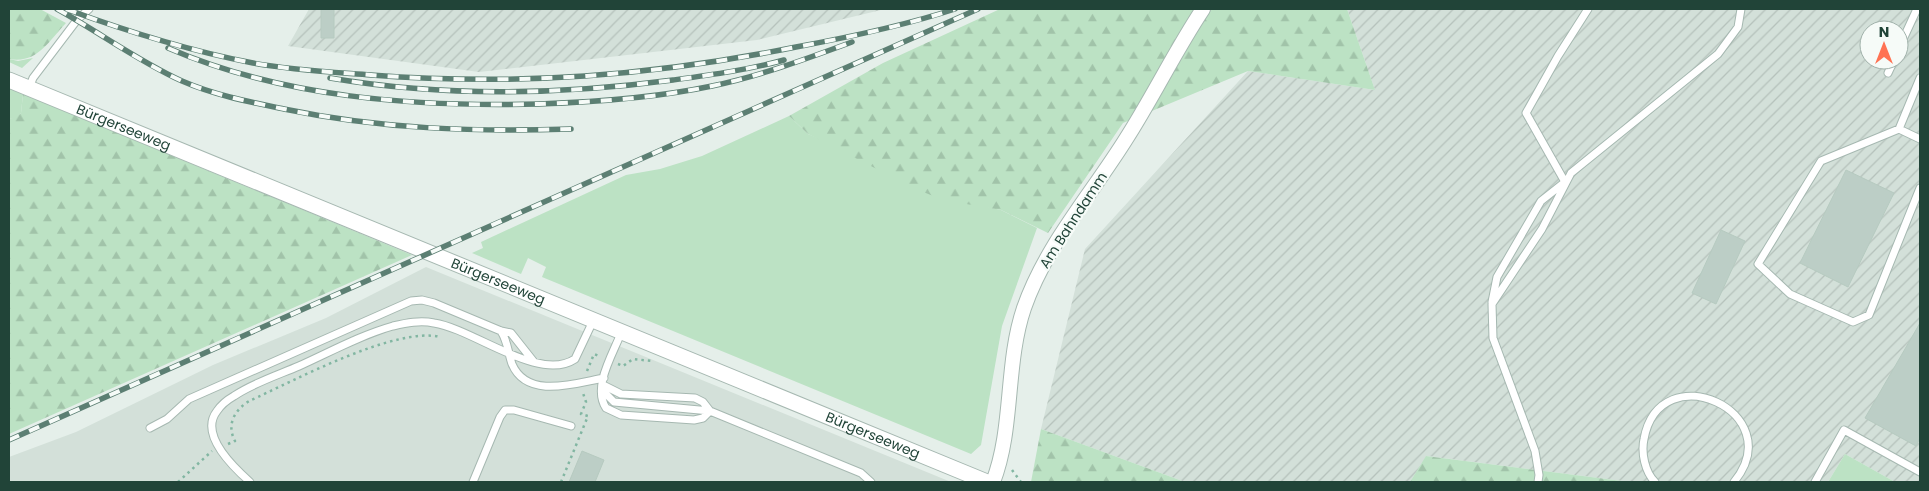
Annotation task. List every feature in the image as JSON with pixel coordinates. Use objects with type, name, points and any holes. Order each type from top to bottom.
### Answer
[{"type":"street","name":"Am Bahndamm","points":[[993,482],[1001,458],[1014,344],[1036,278],[1061,234],[1126,140],[1203,9]]},
{"type":"street","name":"Bürgerseeweg","points":[[9,80],[987,482]]},
{"type":"lane","points":[[28,88],[38,71],[77,20],[89,9]]},
{"type":"lane","points":[[1565,182],[1526,113],[1558,56],[1588,9]]},
{"type":"lane","points":[[1492,304],[1542,229],[1571,173],[1718,54],[1738,27],[1741,9]]},
{"type":"lane","points":[[1909,26],[1917,9]]},
{"type":"lane","points":[[1920,78],[1899,129],[1821,161],[1758,264],[1790,294],[1853,322],[1869,315],[1920,188]]},
{"type":"lane","points":[[1899,129],[1920,139]]},
{"type":"lane","points":[[1538,482],[1539,475],[1535,451],[1493,338],[1492,304],[1496,277],[1541,201],[1565,182]]},
{"type":"lane","points":[[150,428],[168,419],[189,399],[411,301],[427,301],[511,333],[516,336],[534,362]]},
{"type":"lane","points":[[250,482],[228,459],[211,432],[210,421],[218,409],[233,396],[376,332],[409,323],[434,323],[449,326],[534,362],[559,366],[575,359],[593,321]]},
{"type":"lane","points":[[502,331],[518,373],[536,385],[549,386],[604,382],[622,394],[694,398],[703,402],[710,411]]},
{"type":"lane","points":[[621,333],[604,382],[602,402],[612,413],[694,420],[703,418],[710,411]]},
{"type":"lane","points":[[604,382],[608,398],[621,404],[710,411],[861,473],[871,482]]},
{"type":"lane","points":[[1655,482],[1645,464],[1642,447],[1645,430],[1654,415],[1666,404],[1682,397],[1700,396],[1717,400],[1731,410],[1742,424],[1747,440],[1747,458],[1734,482]]},
{"type":"lane","points":[[473,482],[500,417],[505,410],[514,410],[571,426]]},
{"type":"lane","points":[[1815,482],[1844,430],[1920,472]]},
{"type":"path","points":[[178,482],[208,453],[235,440],[231,431],[233,418],[239,409],[250,401],[383,343],[426,335],[447,338]]},
{"type":"path","points":[[576,392],[583,393]]},
{"type":"path","points":[[1012,468],[1014,475],[1021,482]]},
{"type":"shaded area","points":[[309,9],[885,9],[757,40],[479,72],[288,46]]},
{"type":"shaded area","points":[[1347,9],[1920,9],[1920,482],[1895,482],[1845,454],[1828,482],[1630,482],[1427,456],[1410,482],[1185,482],[1041,429],[1085,249],[1248,71],[1375,90]]},
{"type":"shaded area","points":[[426,267],[951,482],[9,482],[9,457],[76,432],[213,365],[326,318]]},
{"type":"green space","points":[[9,9],[40,9],[66,23],[35,55],[19,60],[9,59]]},
{"type":"green space","points":[[1000,9],[1347,9],[1375,90],[1248,71],[1123,123],[1048,233],[1001,210],[943,200],[916,189],[808,134],[789,116],[883,63]]},
{"type":"green space","points":[[33,58],[22,68],[9,62],[9,59],[18,61]]},
{"type":"green space","points":[[9,88],[23,94],[21,113],[16,118],[9,119]]},
{"type":"green space","points":[[23,94],[412,255],[9,434],[9,119],[21,113]]},
{"type":"green space","points":[[789,116],[808,134],[979,205],[1001,210],[1037,228],[1002,326],[981,445],[971,454],[542,277],[546,267],[528,258],[521,274],[472,253],[483,248],[481,242],[626,175],[660,169],[702,156]]},
{"type":"green space","points":[[1041,429],[1185,482],[1031,482]]},
{"type":"green space","points":[[1845,454],[1895,482],[1828,482]]},
{"type":"green space","points":[[1426,456],[1630,482],[1410,482]]},
{"type":"building","points":[[321,9],[334,9],[334,38],[321,38]]},
{"type":"building","points":[[1846,170],[1894,193],[1848,287],[1800,263]]},
{"type":"building","points":[[1721,230],[1745,241],[1716,304],[1692,293]]},
{"type":"building","points":[[1920,323],[1920,438],[1916,446],[1865,418]]},
{"type":"building","points":[[582,451],[604,460],[595,482],[569,482]]},
{"type":"railway","points":[[57,9],[182,81],[245,101],[320,116],[391,125],[499,130],[571,129]]},
{"type":"railway","points":[[66,9],[158,40],[253,63],[297,69],[371,75],[479,79],[585,76],[690,65],[856,35],[916,21],[955,9]]},
{"type":"railway","points":[[9,440],[978,9]]},
{"type":"railway","points":[[168,48],[212,65],[257,78],[303,88],[397,101],[492,105],[604,101],[691,90],[765,72],[852,42]]},
{"type":"railway","points":[[330,78],[373,84],[458,91],[544,91],[587,89],[673,80],[743,69],[784,60]]}]
